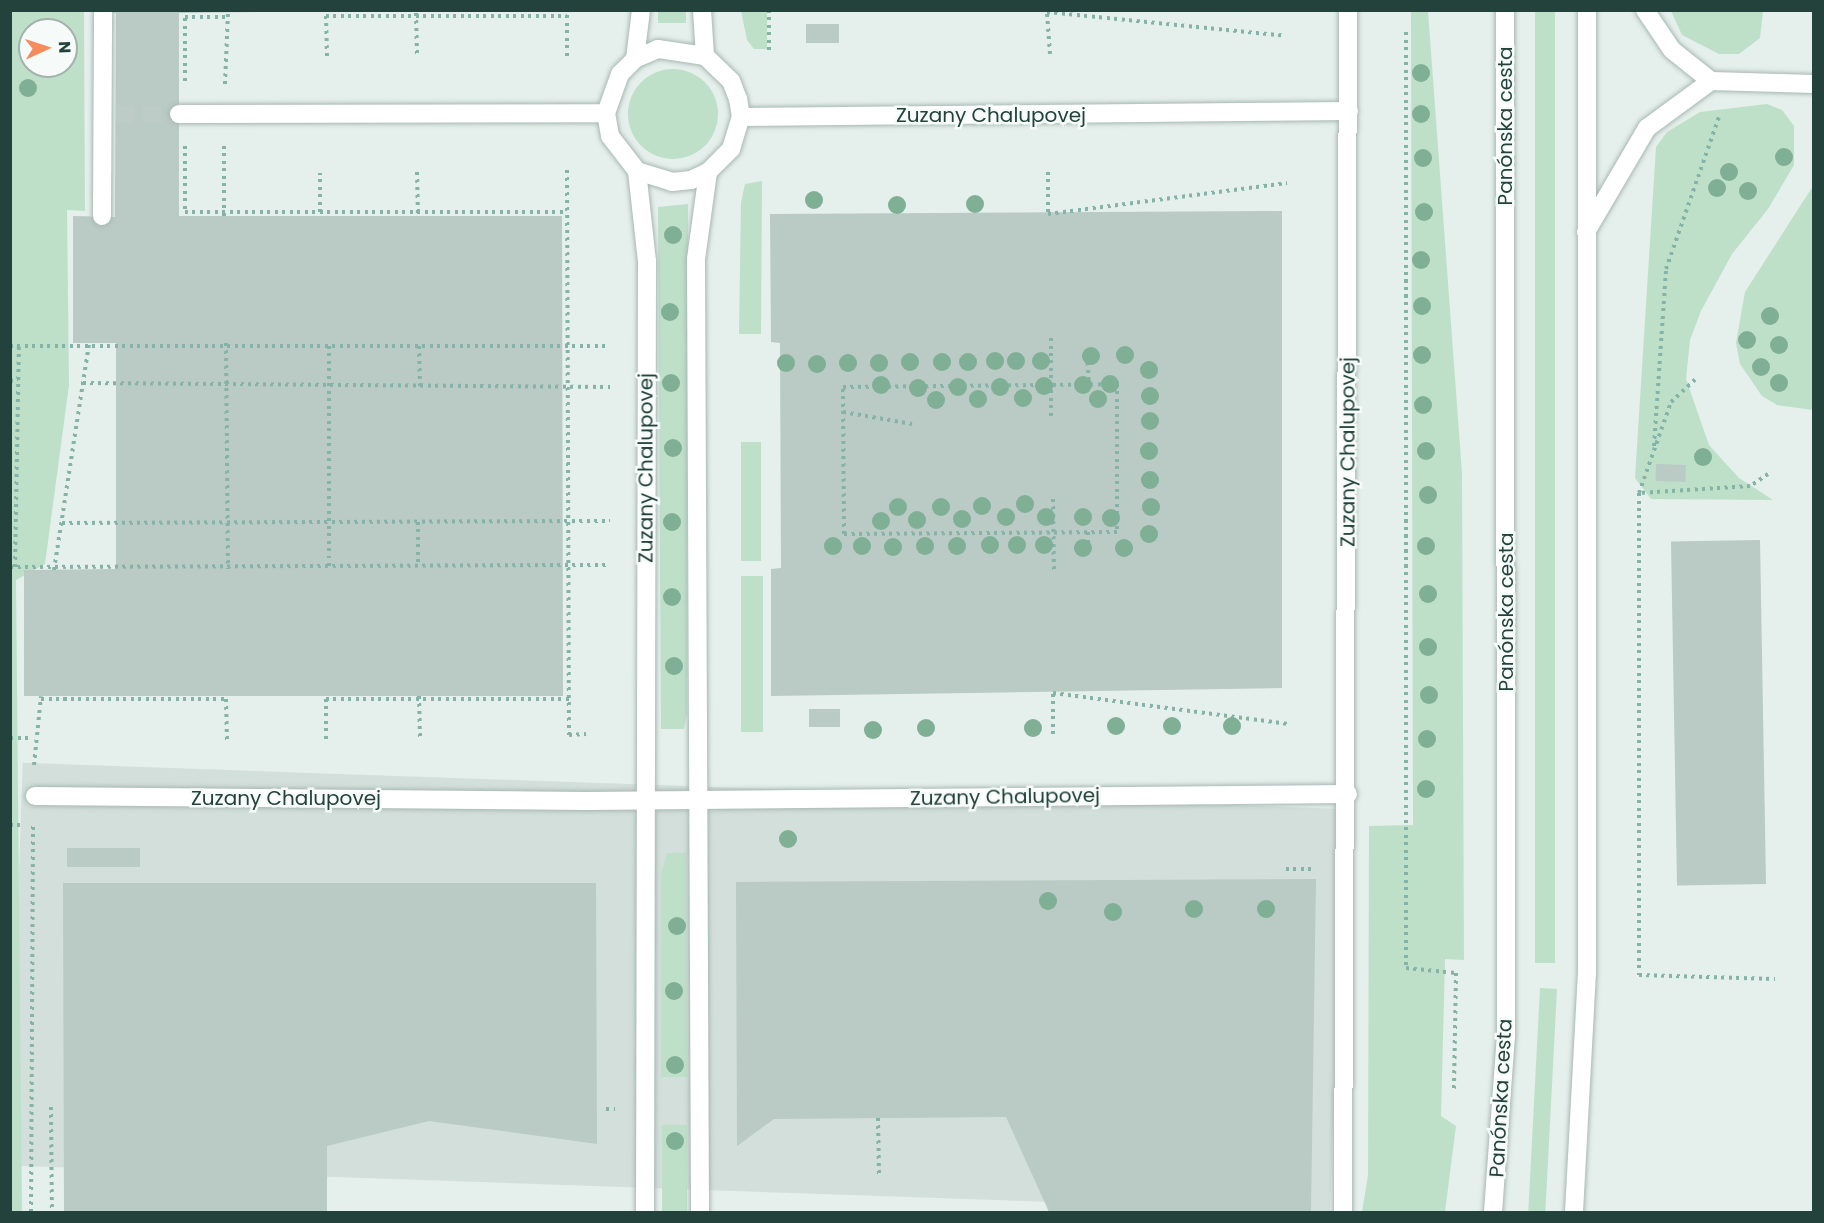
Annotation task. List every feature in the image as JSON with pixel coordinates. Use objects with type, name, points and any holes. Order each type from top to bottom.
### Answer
[{"type":"street","points":[[635,59],[641,10]]},
{"type":"street","points":[[702,10],[705,56]]},
{"type":"street","name":"Zuzany Chalupovej","points":[[1343,1212],[1348,794],[1348,10]]},
{"type":"street","name":"Panónska cesta","points":[[1493,1212],[1506,1037],[1505,10]]},
{"type":"street","points":[[1574,1212],[1587,974],[1587,10]]},
{"type":"street","points":[[1645,10],[1672,50],[1711,81],[1814,84]]},
{"type":"street","points":[[102,216],[109,114],[103,13]]},
{"type":"street","points":[[658,49],[705,56],[731,81],[741,117],[731,149],[708,172],[672,182],[637,171],[610,136],[606,113],[620,74],[635,59],[658,49]]},
{"type":"street","points":[[1586,232],[1647,128],[1711,81]]},
{"type":"street","name":"Zuzany Chalupovej","points":[[741,117],[1349,111]]},
{"type":"street","points":[[179,114],[606,113]]},
{"type":"street","name":"Zuzany Chalupovej","points":[[637,171],[647,261],[645,1212]]},
{"type":"street","points":[[700,1212],[696,258],[708,172]]},
{"type":"street","name":"Zuzany Chalupovej","points":[[35,796],[699,800],[1348,794]]},
{"type":"path","points":[[769,10],[769,54]]},
{"type":"path","points":[[1050,54],[1047,12],[1286,36]]},
{"type":"path","points":[[327,56],[326,16],[567,13],[567,56]]},
{"type":"path","points":[[416,14],[417,55]]},
{"type":"path","points":[[1406,32],[1406,968],[1456,973],[1454,1089]]},
{"type":"path","points":[[1654,446],[1666,269],[1731,82]]},
{"type":"path","points":[[567,170],[569,735],[586,734]]},
{"type":"path","points":[[417,172],[418,214]]},
{"type":"path","points":[[1048,172],[1048,214],[1287,183]]},
{"type":"path","points":[[320,173],[320,212]]},
{"type":"path","points":[[186,212],[418,214],[567,212]]},
{"type":"path","points":[[1051,338],[1051,420]]},
{"type":"path","points":[[10,346],[88,344],[610,345]]},
{"type":"path","points":[[55,569],[88,344]]},
{"type":"path","points":[[226,344],[228,568]]},
{"type":"path","points":[[19,346],[13,567],[55,569],[609,566]]},
{"type":"path","points":[[329,346],[329,566]]},
{"type":"path","points":[[418,346],[420,386]]},
{"type":"path","points":[[1087,356],[1089,385]]},
{"type":"path","points":[[10,381],[18,380]]},
{"type":"path","points":[[1695,380],[1671,402],[1639,492],[1639,975],[1775,979]]},
{"type":"path","points":[[83,383],[610,387]]},
{"type":"path","points":[[1117,384],[1117,531],[844,534],[843,387],[1052,386],[1117,384]]},
{"type":"path","points":[[843,412],[912,424]]},
{"type":"path","points":[[1639,492],[1750,486],[1768,474]]},
{"type":"path","points":[[1053,499],[1054,573]]},
{"type":"path","points":[[62,523],[610,521]]},
{"type":"path","points":[[418,522],[418,566]]},
{"type":"path","points":[[1088,532],[1088,546]]},
{"type":"path","points":[[1053,734],[1053,693],[1290,724]]},
{"type":"path","points":[[32,1212],[35,796],[33,738],[41,698],[226,697],[227,740]]},
{"type":"path","points":[[326,740],[326,699],[419,697],[570,699]]},
{"type":"path","points":[[419,697],[420,737]]},
{"type":"path","points":[[10,738],[33,738]]},
{"type":"path","points":[[1286,869],[1320,869]]},
{"type":"path","points":[[51,1107],[52,1212]]},
{"type":"path","points":[[878,1118],[879,1174]]},
{"type":"shaded area","points":[[23,763],[1344,809],[1330,1212],[10,1166]]},
{"type":"green space","points":[[10,11],[84,11],[85,211],[67,210],[69,385],[45,564],[16,580],[22,1212],[10,1212]]},
{"type":"green space","points":[[658,11],[686,11],[686,23],[658,23]]},
{"type":"green space","points":[[741,11],[767,11],[767,49],[754,49],[747,40]]},
{"type":"green space","points":[[1411,11],[1428,11],[1462,473],[1464,960],[1445,959],[1441,1116],[1456,1126],[1445,1212],[1362,1212],[1368,1175],[1369,826],[1413,825]]},
{"type":"green space","points":[[1535,11],[1555,11],[1555,963],[1535,963]]},
{"type":"green space","points":[[1671,11],[1763,11],[1760,38],[1739,54],[1719,54],[1682,35]]},
{"type":"green space","points":[[673,69],[690,72],[705,82],[715,97],[718,114],[715,131],[705,146],[690,156],[673,159],[656,156],[641,146],[631,131],[628,114],[631,97],[641,82],[656,72]]},
{"type":"green space","points":[[1767,104],[1782,110],[1794,126],[1794,165],[1768,209],[1732,254],[1701,311],[1690,340],[1686,379],[1709,445],[1739,478],[1773,500],[1651,499],[1635,478],[1656,147],[1667,132],[1700,112]]},
{"type":"green space","points":[[762,181],[761,334],[739,334],[741,203],[745,184]]},
{"type":"green space","points":[[1813,186],[1813,410],[1777,405],[1762,396],[1740,364],[1736,343],[1745,292]]},
{"type":"green space","points":[[688,204],[687,713],[684,729],[661,729],[658,207]]},
{"type":"green space","points":[[741,442],[761,442],[761,561],[741,561]]},
{"type":"green space","points":[[741,576],[763,576],[763,732],[741,732]]},
{"type":"green space","points":[[667,853],[686,853],[687,1077],[661,1077],[661,874]]},
{"type":"green space","points":[[1540,988],[1557,989],[1545,1212],[1528,1211]]},
{"type":"green space","points":[[662,1125],[687,1125],[687,1212],[662,1212]]},
{"type":"building","points":[[85,10],[394,10],[179,13],[179,216],[562,216],[563,696],[24,696],[24,570],[116,569],[116,343],[73,343],[73,216],[115,217],[116,13]]},
{"type":"building","points":[[806,24],[839,24],[839,43],[806,43]]},
{"type":"building","points":[[1282,211],[1282,688],[771,696],[771,569],[781,568],[780,343],[771,342],[770,214]]},
{"type":"building","points":[[1656,464],[1686,465],[1685,482],[1655,481]]},
{"type":"building","points":[[1760,540],[1766,884],[1677,886],[1671,542]]},
{"type":"building","points":[[809,709],[840,709],[840,727],[809,727]]},
{"type":"building","points":[[67,848],[140,848],[140,867],[67,867]]},
{"type":"building","points":[[1316,879],[1311,1212],[1049,1212],[1006,1117],[774,1119],[737,1146],[736,882]]},
{"type":"building","points":[[63,883],[596,883],[597,1144],[429,1121],[327,1146],[327,1212],[64,1212]]},
{"type":"tunnel","points":[[116,114],[179,114]]}]
